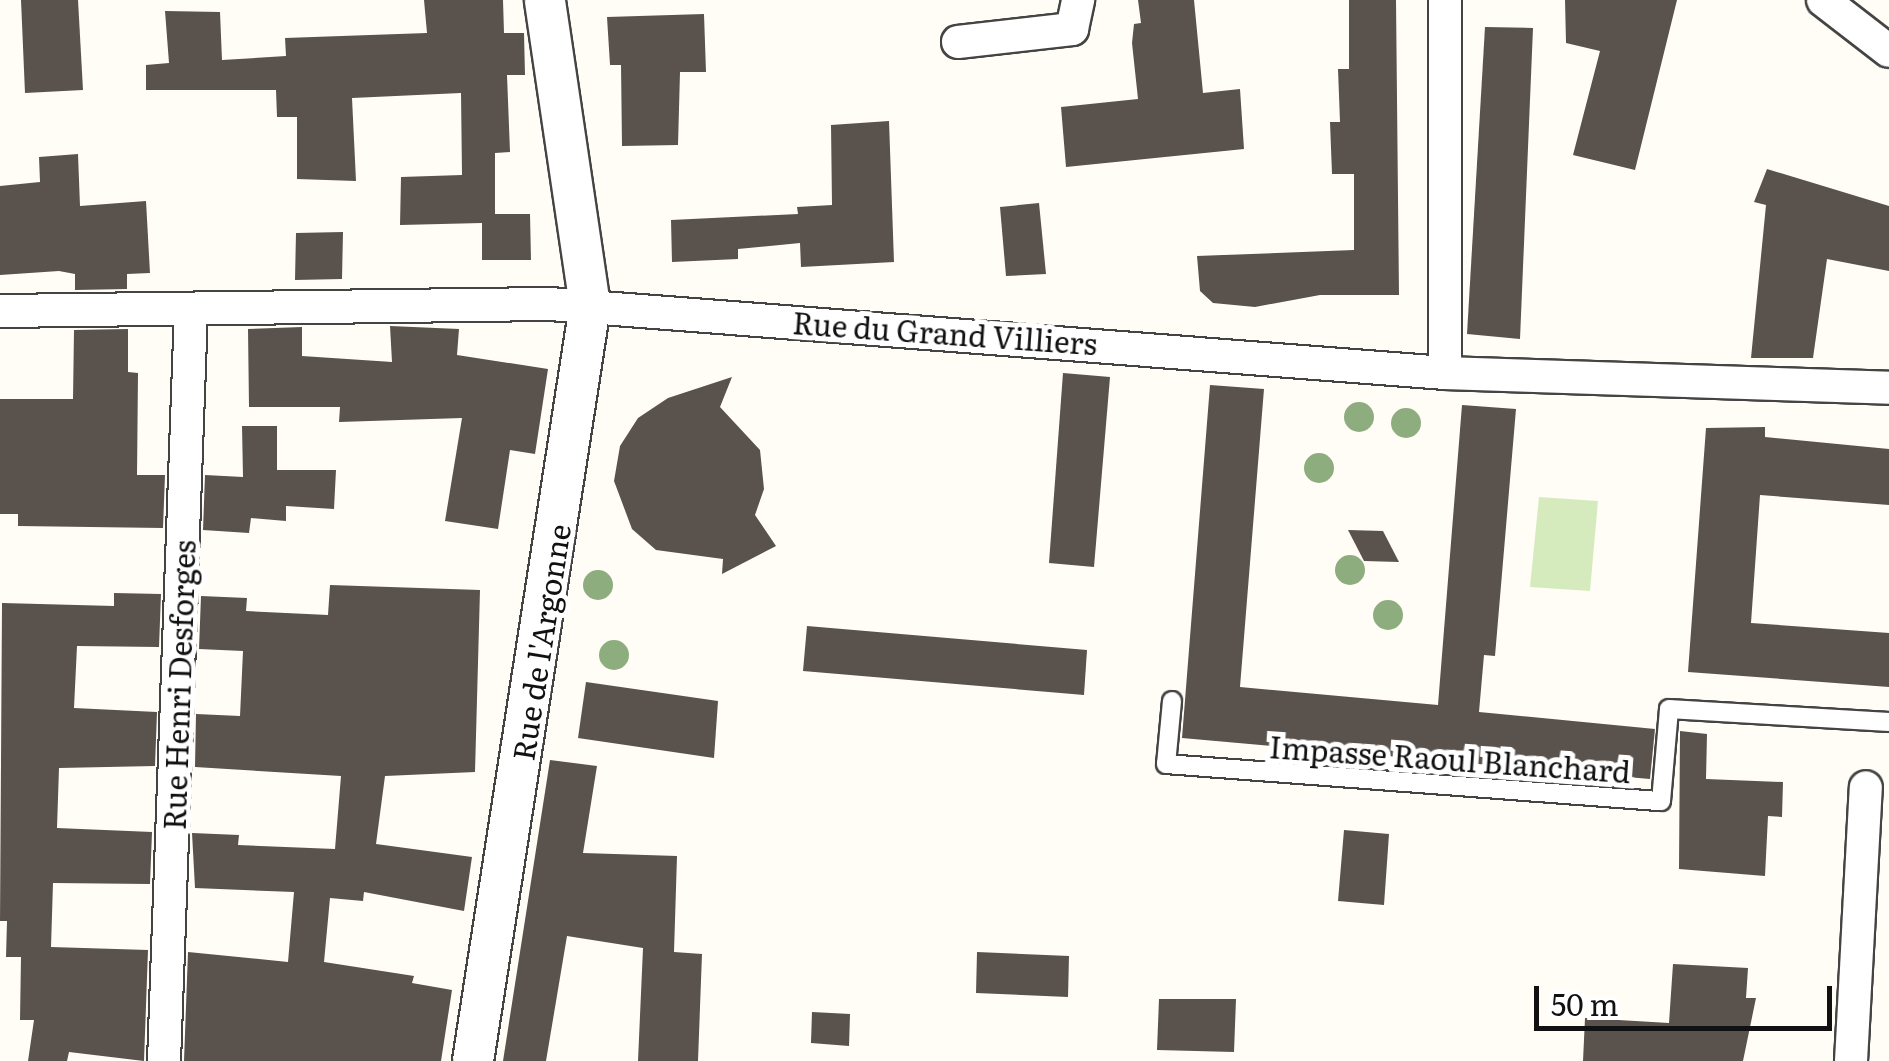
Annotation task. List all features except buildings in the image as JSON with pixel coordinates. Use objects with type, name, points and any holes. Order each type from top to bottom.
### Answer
[{"type":"street","name":"Rue de l'Argonne","points":[[473,1061],[590,306],[545,0]]},
{"type":"street","points":[[958,42],[1072,29],[1078,0]]},
{"type":"street","points":[[1444,0],[1446,373]]},
{"type":"street","points":[[1822,0],[1889,51]]},
{"type":"street","name":"Rue du Grand Villiers","points":[[0,310],[590,306],[1446,373],[1889,388]]},
{"type":"street","name":"Rue Henri Desforges","points":[[164,1061],[191,309]]},
{"type":"street","points":[[1851,1061],[1866,786]]},
{"type":"lane","name":"Impasse Raoul Blanchard","points":[[1172,702],[1166,764],[1661,801],[1669,709],[1889,722]]},
{"type":"green space","points":[[1539,497],[1598,501],[1590,591],[1530,587]]}]
